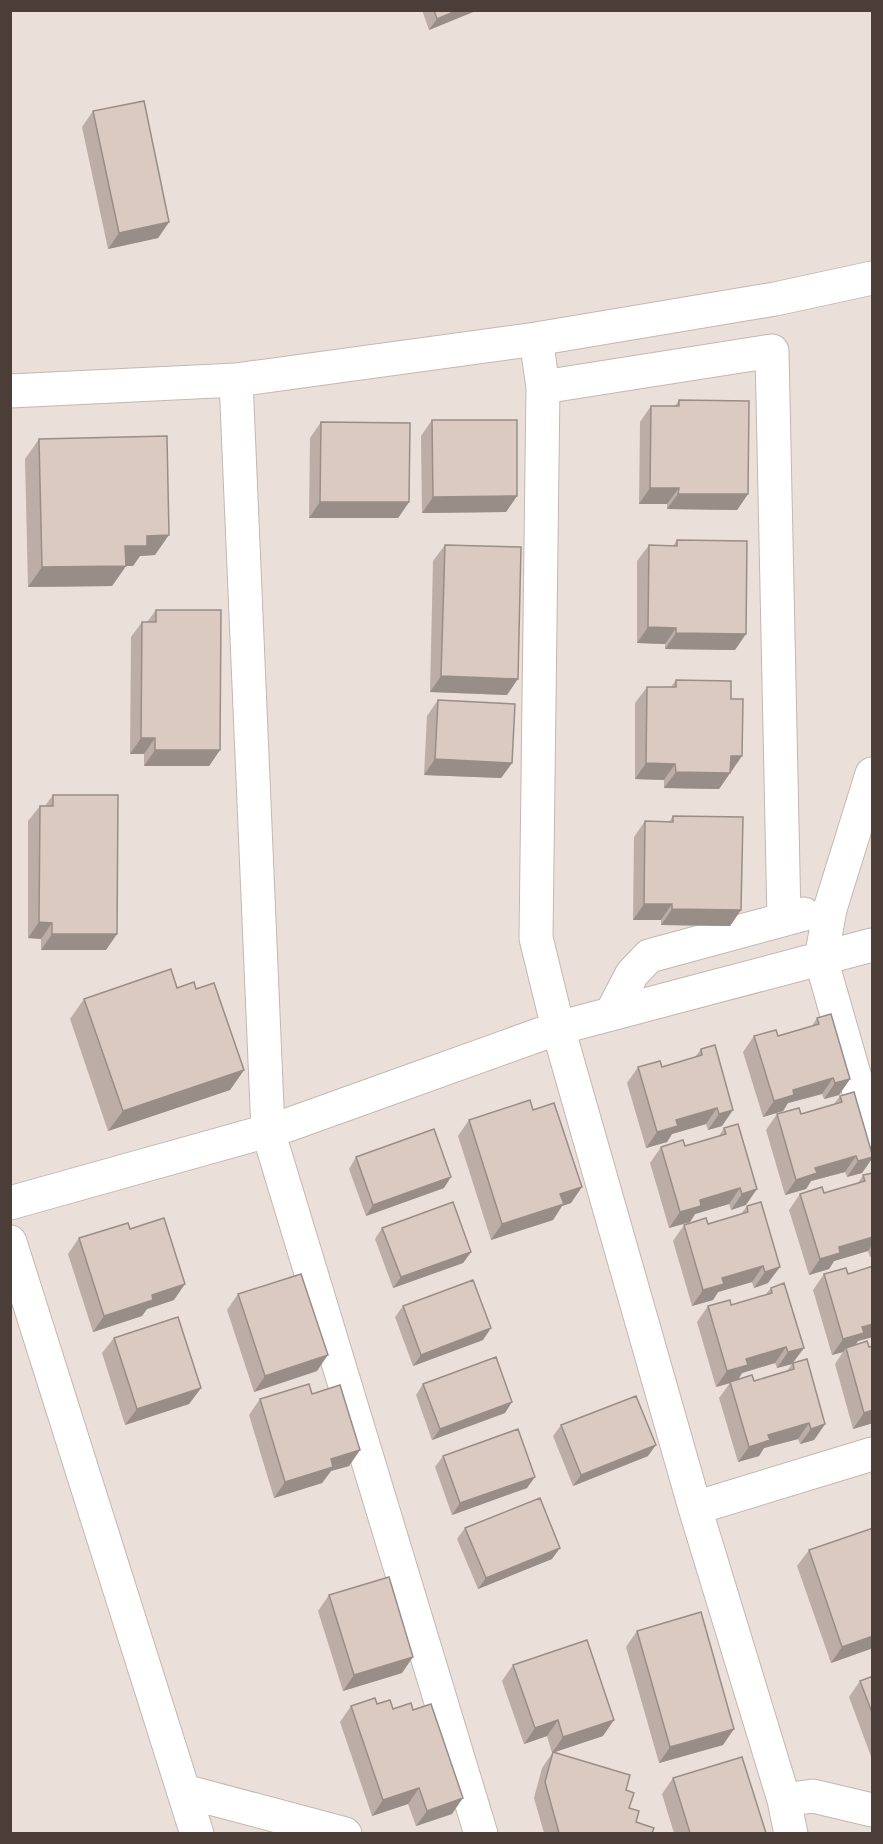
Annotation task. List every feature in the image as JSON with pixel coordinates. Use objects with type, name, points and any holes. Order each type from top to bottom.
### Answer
[{"type":"street","points":[[10,391],[236,380],[536,339],[776,300],[873,278]]},
{"type":"street","points":[[536,339],[543,387],[536,938],[558,1028],[695,1508],[784,1800],[791,1833]]},
{"type":"street","points":[[543,387],[772,351],[784,919]]},
{"type":"street","points":[[236,380],[268,1131],[481,1833]]},
{"type":"street","points":[[873,774],[830,909],[820,959],[873,1137]]},
{"type":"street","points":[[612,1014],[632,974],[649,956],[784,919],[830,909]]},
{"type":"street","points":[[10,1203],[268,1131],[558,1028],[873,945]]},
{"type":"street","points":[[10,1242],[197,1833]]},
{"type":"street","points":[[695,1508],[873,1454]]},
{"type":"street","points":[[184,1791],[345,1833]]},
{"type":"street","points":[[784,1800],[813,1796],[873,1810]]},
{"type":"shaded area","points":[[11,11],[872,11],[872,1833],[11,1833]]},
{"type":"building","points":[[434,10],[458,10],[437,19]]},
{"type":"building","points":[[144,101],[169,222],[119,233],[93,111]]},
{"type":"building","points":[[679,400],[749,401],[748,494],[678,494],[679,488],[650,488],[651,406],[679,406]]},
{"type":"building","points":[[432,420],[517,420],[517,496],[433,497]]},
{"type":"building","points":[[321,422],[410,423],[409,502],[320,502]]},
{"type":"building","points":[[167,436],[169,535],[147,536],[147,546],[125,546],[126,566],[42,567],[39,439]]},
{"type":"building","points":[[677,540],[747,541],[746,634],[676,633],[676,628],[648,627],[649,545],[677,546]]},
{"type":"building","points":[[445,545],[521,547],[518,679],[441,676]]},
{"type":"building","points":[[156,610],[221,610],[220,750],[155,750],[155,738],[141,738],[142,622],[156,622]]},
{"type":"building","points":[[676,680],[731,681],[731,699],[743,699],[742,756],[731,756],[730,773],[676,772],[675,764],[646,763],[647,687],[676,687]]},
{"type":"building","points":[[438,700],[515,704],[512,763],[435,759]]},
{"type":"building","points":[[53,795],[118,795],[117,934],[52,934],[52,923],[39,922],[40,806],[53,806]]},
{"type":"building","points":[[673,816],[743,817],[741,910],[672,909],[672,904],[644,904],[645,821],[673,822]]},
{"type":"building","points":[[171,969],[177,988],[194,982],[196,989],[214,983],[244,1070],[123,1111],[84,999]]},
{"type":"building","points":[[831,1014],[850,1079],[835,1083],[833,1078],[793,1090],[794,1095],[774,1101],[754,1036],[776,1030],[778,1036],[819,1024],[817,1018]]},
{"type":"building","points":[[715,1045],[733,1110],[719,1114],[717,1108],[676,1120],[678,1126],[657,1132],[638,1067],[660,1061],[662,1067],[702,1055],[701,1049]]},
{"type":"building","points":[[854,1092],[873,1157],[858,1161],[856,1156],[815,1168],[817,1173],[796,1180],[777,1114],[799,1108],[801,1114],[842,1102],[840,1096]]},
{"type":"building","points":[[530,1100],[533,1110],[554,1103],[582,1187],[560,1194],[564,1204],[502,1224],[469,1120]]},
{"type":"building","points":[[738,1124],[757,1189],[742,1194],[740,1188],[700,1200],[701,1206],[680,1212],[661,1147],[683,1140],[685,1146],[726,1134],[724,1128]]},
{"type":"building","points":[[434,1129],[451,1177],[373,1205],[356,1157]]},
{"type":"building","points":[[873,1173],[873,1237],[839,1247],[840,1253],[820,1259],[800,1194],[822,1187],[824,1193],[865,1181],[863,1175]]},
{"type":"building","points":[[453,1202],[471,1252],[401,1277],[382,1228]]},
{"type":"building","points":[[761,1202],[780,1267],[765,1272],[763,1266],[722,1278],[724,1284],[703,1290],[684,1225],[706,1218],[708,1224],[748,1212],[747,1206]]},
{"type":"building","points":[[164,1218],[185,1284],[152,1295],[153,1300],[104,1316],[79,1238],[128,1223],[130,1229]]},
{"type":"building","points":[[873,1266],[873,1324],[862,1327],[864,1333],[843,1339],[824,1274],[846,1268],[848,1274]]},
{"type":"building","points":[[301,1274],[328,1355],[265,1376],[238,1294]]},
{"type":"building","points":[[473,1280],[491,1328],[421,1355],[403,1306]]},
{"type":"building","points":[[784,1283],[804,1348],[788,1352],[786,1347],[746,1359],[748,1365],[727,1371],[708,1306],[730,1300],[731,1305],[772,1293],[771,1288]]},
{"type":"building","points":[[178,1317],[201,1388],[137,1409],[114,1338]]},
{"type":"building","points":[[867,1341],[869,1347],[873,1346],[873,1410],[864,1413],[846,1348]]},
{"type":"building","points":[[496,1357],[512,1402],[440,1429],[423,1384]]},
{"type":"building","points":[[807,1359],[825,1424],[811,1429],[809,1423],[768,1435],[770,1440],[749,1447],[730,1382],[752,1375],[754,1381],[794,1369],[793,1363]]},
{"type":"building","points":[[309,1384],[312,1394],[340,1385],[360,1450],[331,1459],[333,1467],[285,1482],[260,1399]]},
{"type":"building","points":[[636,1396],[656,1445],[581,1475],[561,1425]]},
{"type":"building","points":[[518,1429],[535,1477],[460,1503],[443,1456]]},
{"type":"building","points":[[540,1498],[560,1548],[486,1578],[465,1528]]},
{"type":"building","points":[[873,1528],[873,1636],[842,1647],[809,1550]]},
{"type":"building","points":[[389,1577],[413,1657],[354,1675],[329,1595]]},
{"type":"building","points":[[701,1612],[734,1729],[670,1747],[637,1631]]},
{"type":"building","points":[[587,1640],[614,1720],[563,1737],[558,1720],[535,1728],[513,1665]]},
{"type":"building","points":[[873,1676],[873,1715],[860,1681]]},
{"type":"building","points":[[375,1698],[377,1704],[390,1700],[393,1709],[411,1703],[413,1710],[431,1704],[463,1798],[427,1811],[419,1788],[383,1800],[351,1706]]},
{"type":"building","points":[[553,1752],[630,1775],[626,1790],[634,1793],[629,1808],[639,1811],[636,1822],[654,1828],[652,1833],[559,1833],[545,1782]]},
{"type":"building","points":[[742,1757],[766,1833],[690,1833],[673,1778]]}]
